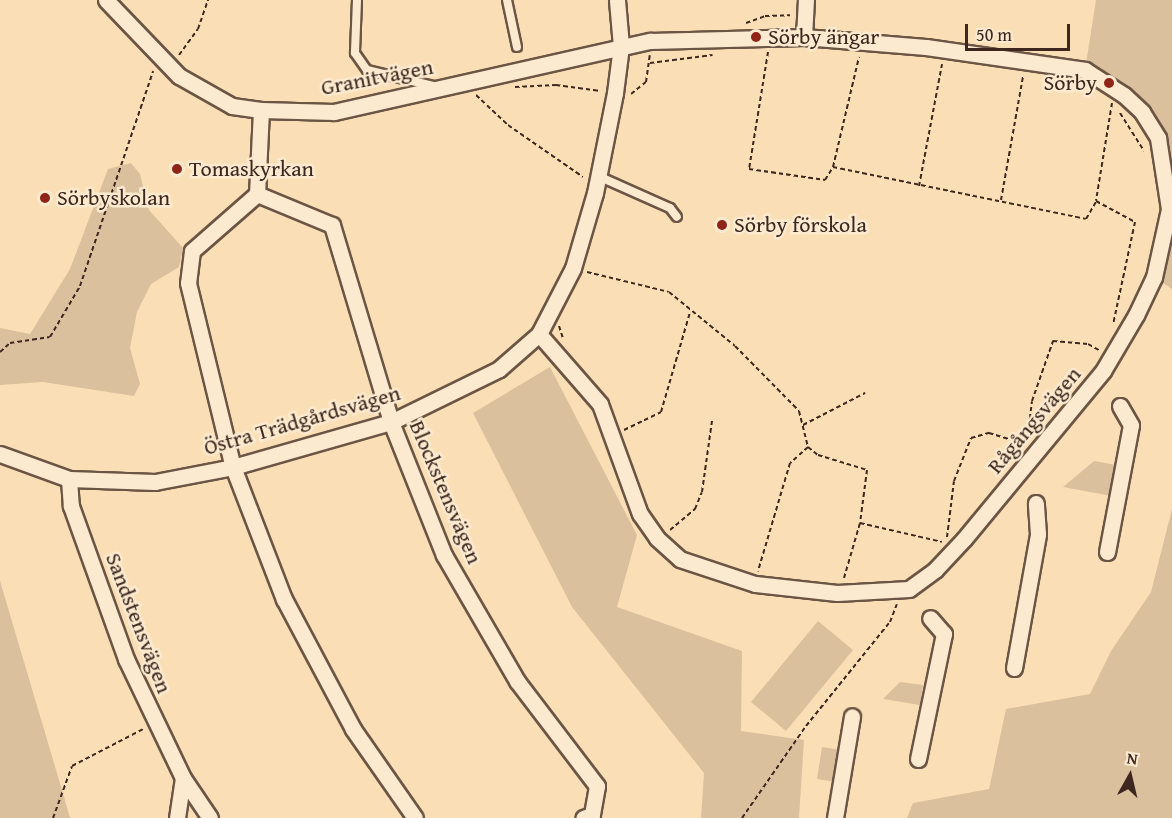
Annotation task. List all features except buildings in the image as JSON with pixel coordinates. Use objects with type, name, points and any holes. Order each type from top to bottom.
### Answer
[{"type":"street","name":"Granitvägen","points":[[106,0],[165,72],[232,106],[261,110],[334,112],[621,46]]},
{"type":"street","name":"Östra Trädgårdsvägen","points":[[0,454],[69,479],[155,482],[233,466],[391,422],[499,369],[539,334],[573,268],[595,193],[615,93],[621,46],[617,0]]},
{"type":"street","points":[[804,37],[806,7]]},
{"type":"street","name":"Rågångsvägen","points":[[539,334],[600,404],[640,514],[657,538],[680,560],[755,584],[837,593],[898,592],[935,570],[1104,371],[1141,306],[1164,243],[1169,209],[1161,157],[1152,125],[1142,112],[1108,83],[1085,70],[926,47],[804,37],[680,38],[621,46]]},
{"type":"street","points":[[261,110],[257,194],[192,251],[188,283],[233,466],[285,599],[353,729],[415,818]]},
{"type":"street","name":"Blockstensvägen","points":[[257,194],[332,225],[391,422],[444,555],[517,681],[597,786],[592,815],[583,818]]},
{"type":"street","points":[[1107,552],[1131,425],[1120,406]]},
{"type":"street","name":"Sandstensvägen","points":[[69,479],[71,506],[126,659],[183,778],[210,818]]},
{"type":"street","points":[[1014,668],[1038,534],[1036,503]]},
{"type":"street","points":[[918,759],[944,634],[943,628],[930,618]]},
{"type":"street","points":[[835,818],[852,716]]},
{"type":"street","points":[[177,818],[183,778]]},
{"type":"lane","points":[[357,0],[355,53],[366,70],[440,88]]},
{"type":"lane","points":[[507,0],[517,47]]},
{"type":"lane","points":[[598,176],[670,208],[677,217]]},
{"type":"path","points":[[148,64],[153,71],[165,72],[198,29],[208,0]]},
{"type":"path","points":[[740,26],[765,16],[806,7]]},
{"type":"path","points":[[780,52],[766,52],[748,170],[825,180],[833,167],[860,54],[849,54]]},
{"type":"path","points":[[650,63],[719,55]]},
{"type":"path","points":[[931,62],[953,65]]},
{"type":"path","points":[[919,186],[942,64]]},
{"type":"path","points":[[0,352],[10,343],[50,338],[80,286],[153,71]]},
{"type":"path","points":[[1001,200],[1023,71]]},
{"type":"path","points":[[511,88],[556,85],[615,93]]},
{"type":"path","points":[[479,90],[468,90],[508,125],[583,177],[595,193]]},
{"type":"path","points":[[833,167],[1086,219],[1096,201],[1112,100],[1161,157]]},
{"type":"path","points":[[1096,201],[1135,222],[1111,332]]},
{"type":"path","points":[[573,268],[669,292],[690,312],[735,346],[799,411],[808,447],[818,455],[867,470],[860,524],[837,593]]},
{"type":"path","points":[[617,424],[620,432],[661,412],[690,312]]},
{"type":"path","points":[[558,322],[564,342]]},
{"type":"path","points":[[1027,445],[1026,425],[1043,361],[1053,341],[1089,344],[1106,355]]},
{"type":"path","points":[[803,425],[865,393]]},
{"type":"path","points":[[657,538],[695,509],[702,492],[712,421]]},
{"type":"path","points":[[946,544],[954,481],[971,438],[989,433],[1027,445]]},
{"type":"path","points":[[1020,454],[1035,436]]},
{"type":"path","points":[[755,584],[790,463],[808,447]]},
{"type":"path","points":[[860,524],[946,544]]},
{"type":"path","points":[[941,550],[954,535]]},
{"type":"path","points":[[742,818],[806,726],[890,622],[898,601],[886,601]]},
{"type":"path","points":[[53,818],[72,766],[155,723]]},
{"type":"shaded area","points":[[1096,0],[1172,0],[1172,289],[1154,277],[1169,209],[1152,125],[1085,70]]},
{"type":"shaded area","points":[[131,163],[140,174],[149,210],[183,248],[179,267],[151,284],[137,312],[130,348],[140,384],[134,396],[43,382],[0,385],[0,328],[30,334],[70,269],[108,169]]},
{"type":"shaded area","points":[[550,367],[637,535],[617,607],[742,651],[741,731],[804,740],[799,818],[701,818],[704,773],[572,607],[473,413]]},
{"type":"shaded area","points":[[1094,461],[1122,466],[1117,497],[1063,487]]},
{"type":"shaded area","points":[[1172,509],[1172,818],[907,818],[913,803],[989,789],[1006,709],[1090,694],[1111,651],[1151,592]]},
{"type":"shaded area","points":[[0,581],[62,790],[70,818],[0,818]]},
{"type":"shaded area","points":[[818,621],[853,650],[786,731],[751,702]]},
{"type":"shaded area","points":[[900,682],[923,685],[920,705],[883,699]]},
{"type":"shaded area","points":[[822,747],[841,750],[836,782],[817,779]]},
{"type":"place","name":"Sörby ängar","points":[[756,37]]},
{"type":"place","name":"Sörby","points":[[1109,83]]},
{"type":"place","name":"Tomaskyrkan","points":[[177,169]]},
{"type":"place","name":"Sörbyskolan","points":[[45,198]]},
{"type":"place","name":"Sörby förskola","points":[[722,225]]}]
